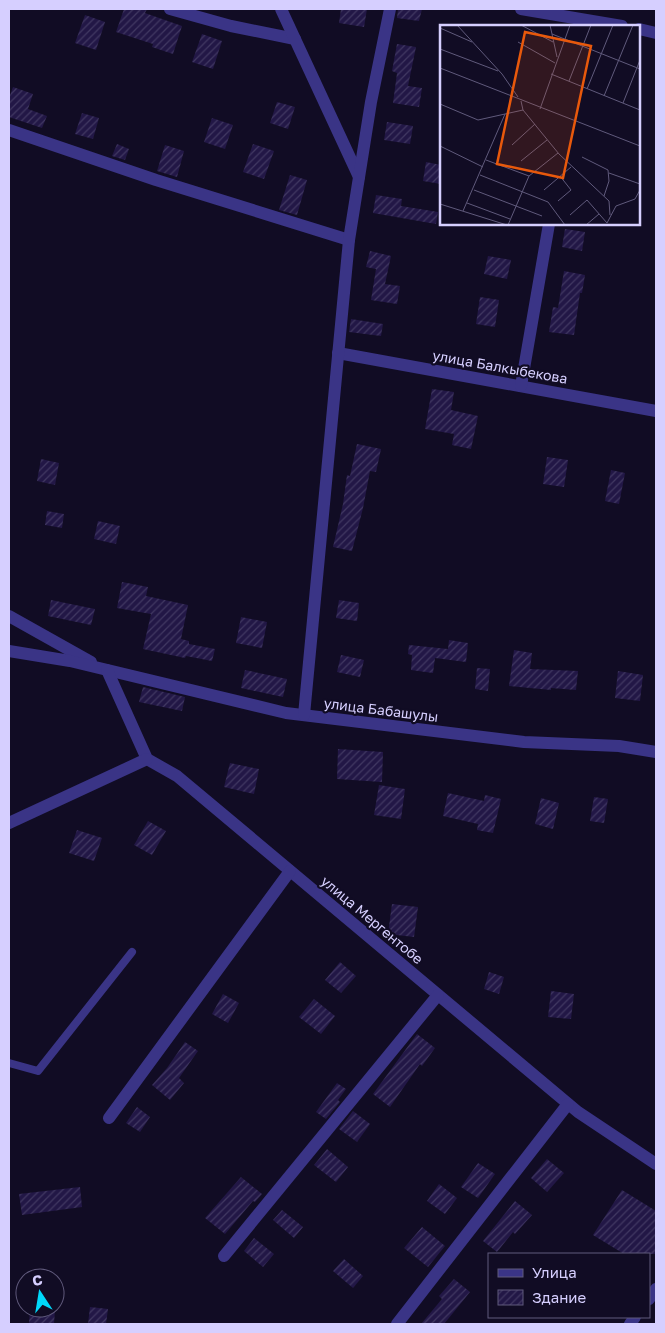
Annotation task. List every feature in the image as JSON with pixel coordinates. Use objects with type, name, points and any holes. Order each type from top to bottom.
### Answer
[{"type":"street","points":[[170,9],[232,26],[295,39]]},
{"type":"street","points":[[281,9],[359,177]]},
{"type":"street","points":[[304,715],[349,240],[371,102],[390,9]]},
{"type":"street","points":[[521,9],[617,25]]},
{"type":"street","points":[[640,29],[656,33]]},
{"type":"street","points":[[9,130],[156,180],[349,240]]},
{"type":"street","points":[[521,386],[549,225]]},
{"type":"street","name":"улица Балкыбекова","points":[[338,353],[656,411]]},
{"type":"street","points":[[9,616],[107,670],[147,759],[9,823]]},
{"type":"street","name":"улица Бабашулы","points":[[9,651],[70,661],[286,713],[524,742],[619,746],[656,752]]},
{"type":"street","name":"улица Мергентобе","points":[[147,759],[177,776],[568,1104],[656,1164]]},
{"type":"street","points":[[109,1118],[290,871]]},
{"type":"street","points":[[224,1256],[438,995]]},
{"type":"street","points":[[397,1324],[568,1104]]},
{"type":"lane","points":[[9,1063],[38,1071],[132,952]]},
{"type":"building","points":[[124,9],[147,9],[145,13],[182,26],[173,54],[152,47],[153,44],[116,32]]},
{"type":"building","points":[[341,9],[367,9],[364,27],[339,23]]},
{"type":"building","points":[[398,9],[422,9],[419,21],[397,18]]},
{"type":"building","points":[[85,15],[105,22],[96,50],[75,43]]},
{"type":"building","points":[[202,34],[222,41],[213,69],[192,62]]},
{"type":"building","points":[[397,44],[416,47],[408,86],[422,88],[419,107],[393,103],[397,73],[392,71]]},
{"type":"building","points":[[13,87],[33,94],[28,109],[47,116],[42,128],[9,117],[9,98]]},
{"type":"building","points":[[277,102],[295,107],[288,129],[270,123]]},
{"type":"building","points":[[82,113],[99,118],[93,139],[75,134]]},
{"type":"building","points":[[212,118],[233,125],[225,149],[204,142]]},
{"type":"building","points":[[387,122],[413,126],[410,144],[384,140]]},
{"type":"building","points":[[117,144],[129,149],[125,160],[112,156]]},
{"type":"building","points":[[253,144],[274,151],[264,179],[243,172]]},
{"type":"building","points":[[165,145],[184,151],[177,177],[157,171]]},
{"type":"building","points":[[426,162],[440,165],[440,184],[423,181]]},
{"type":"building","points":[[290,175],[307,180],[297,215],[279,210]]},
{"type":"building","points":[[376,195],[402,199],[401,206],[438,212],[436,224],[373,213]]},
{"type":"building","points":[[565,229],[585,232],[582,251],[562,247]]},
{"type":"building","points":[[370,251],[391,256],[385,284],[400,286],[397,304],[371,300],[376,269],[366,267]]},
{"type":"building","points":[[488,256],[511,260],[507,279],[484,274]]},
{"type":"building","points":[[564,271],[585,275],[582,293],[580,293],[574,335],[549,332],[553,307],[558,308]]},
{"type":"building","points":[[480,297],[499,300],[495,327],[476,324]]},
{"type":"building","points":[[351,319],[383,324],[381,336],[349,332]]},
{"type":"building","points":[[432,389],[454,392],[451,410],[478,416],[471,449],[452,445],[454,434],[425,429]]},
{"type":"building","points":[[357,444],[381,449],[376,472],[370,471],[352,551],[333,547],[343,504],[347,475],[350,476]]},
{"type":"building","points":[[547,457],[568,460],[564,487],[543,484]]},
{"type":"building","points":[[41,459],[59,463],[55,485],[37,481]]},
{"type":"building","points":[[611,470],[625,473],[619,504],[605,501]]},
{"type":"building","points":[[47,511],[64,514],[62,528],[45,525]]},
{"type":"building","points":[[98,521],[120,526],[116,544],[94,539]]},
{"type":"building","points":[[122,582],[148,587],[146,596],[188,605],[181,639],[189,641],[189,644],[215,649],[212,661],[186,656],[185,658],[143,649],[151,614],[117,608]]},
{"type":"building","points":[[51,600],[95,609],[91,625],[48,616]]},
{"type":"building","points":[[339,600],[359,603],[357,621],[336,618]]},
{"type":"building","points":[[241,617],[267,622],[262,648],[236,643]]},
{"type":"building","points":[[449,640],[468,643],[466,662],[435,658],[433,673],[411,670],[412,655],[408,654],[409,645],[448,649]]},
{"type":"building","points":[[514,650],[532,653],[530,669],[578,671],[576,690],[509,686]]},
{"type":"building","points":[[341,655],[364,660],[360,677],[337,672]]},
{"type":"building","points":[[477,668],[490,669],[488,691],[475,689]]},
{"type":"building","points":[[245,670],[287,679],[283,697],[241,688]]},
{"type":"building","points":[[618,671],[643,675],[640,701],[615,698]]},
{"type":"building","points":[[143,687],[185,697],[182,711],[139,702]]},
{"type":"building","points":[[338,749],[383,752],[382,782],[337,779]]},
{"type":"building","points":[[230,763],[259,769],[254,794],[224,787]]},
{"type":"building","points":[[379,785],[405,789],[401,819],[374,815]]},
{"type":"building","points":[[448,793],[484,801],[485,795],[501,799],[493,833],[477,830],[478,824],[443,816]]},
{"type":"building","points":[[594,797],[608,799],[604,823],[590,821]]},
{"type":"building","points":[[541,798],[559,803],[553,829],[535,824]]},
{"type":"building","points":[[148,821],[166,831],[152,855],[134,845]]},
{"type":"building","points":[[77,830],[102,838],[94,861],[69,853]]},
{"type":"building","points":[[392,904],[418,907],[414,937],[388,934]]},
{"type":"building","points":[[340,962],[356,976],[341,993],[325,980]]},
{"type":"building","points":[[489,972],[504,977],[499,994],[484,989]]},
{"type":"building","points":[[551,991],[574,994],[571,1019],[548,1017]]},
{"type":"building","points":[[223,994],[239,1003],[228,1023],[212,1014]]},
{"type":"building","points":[[314,999],[335,1016],[321,1034],[299,1017]]},
{"type":"building","points":[[417,1034],[435,1048],[422,1066],[420,1064],[390,1107],[373,1094]]},
{"type":"building","points":[[185,1042],[198,1051],[179,1078],[184,1083],[170,1100],[152,1085],[167,1068]]},
{"type":"building","points":[[337,1083],[346,1089],[338,1100],[340,1102],[326,1119],[316,1112]]},
{"type":"building","points":[[137,1107],[150,1117],[140,1132],[126,1123]]},
{"type":"building","points":[[353,1111],[370,1124],[357,1142],[339,1129]]},
{"type":"building","points":[[327,1149],[348,1167],[336,1182],[314,1165]]},
{"type":"building","points":[[547,1159],[564,1173],[547,1192],[531,1178]]},
{"type":"building","points":[[478,1163],[495,1174],[478,1198],[461,1187]]},
{"type":"building","points":[[241,1177],[262,1194],[255,1202],[253,1201],[225,1234],[205,1218]]},
{"type":"building","points":[[439,1184],[457,1198],[445,1214],[427,1201]]},
{"type":"building","points":[[80,1187],[82,1207],[22,1215],[19,1194]]},
{"type":"building","points":[[622,1190],[656,1211],[656,1254],[622,1253],[593,1235]]},
{"type":"building","points":[[515,1201],[532,1215],[515,1234],[513,1232],[497,1252],[483,1241]]},
{"type":"building","points":[[282,1210],[303,1227],[294,1238],[273,1220]]},
{"type":"building","points":[[422,1227],[445,1246],[428,1267],[404,1248]]},
{"type":"building","points":[[254,1238],[274,1254],[263,1267],[244,1251]]},
{"type":"building","points":[[344,1259],[363,1276],[353,1288],[333,1271]]},
{"type":"building","points":[[454,1279],[470,1292],[444,1324],[421,1324],[442,1299],[439,1296]]},
{"type":"building","points":[[90,1307],[108,1309],[106,1324],[88,1324]]},
{"type":"building","points":[[29,1318],[54,1318],[54,1324],[29,1324]]}]
